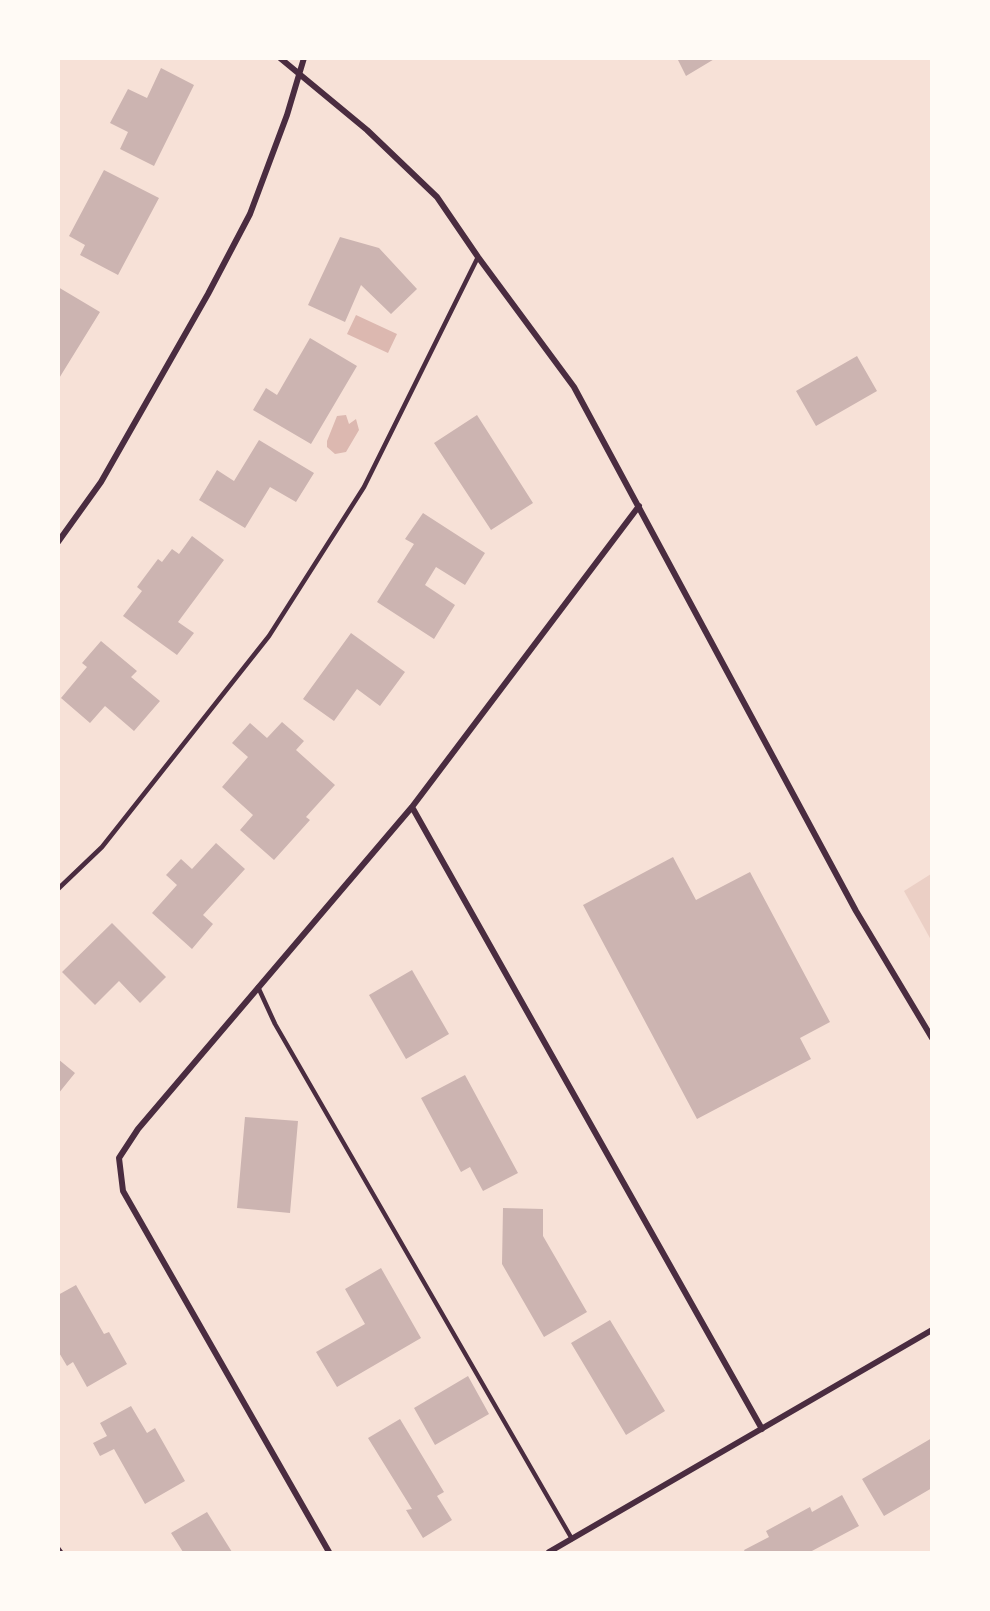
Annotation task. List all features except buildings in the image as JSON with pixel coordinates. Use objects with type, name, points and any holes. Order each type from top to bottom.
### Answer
[{"type":"street","points":[[280,58],[367,130],[437,197],[478,257],[574,387],[856,911],[932,1038]]},
{"type":"street","points":[[58,542],[100,482],[208,294],[250,214],[287,115],[304,58]]},
{"type":"street","points":[[329,1552],[123,1191],[119,1158],[138,1128],[412,807],[639,506]]},
{"type":"street","points":[[412,807],[762,1429]]},
{"type":"street","points":[[549,1552],[932,1330]]},
{"type":"lane","points":[[58,889],[102,847],[269,636],[364,487],[478,257]]},
{"type":"lane","points":[[258,987],[275,1024],[572,1539]]},
{"type":"lane","points":[[58,1548],[61,1552]]},
{"type":"shaded area","points":[[356,315],[397,334],[388,353],[347,334]]},
{"type":"shaded area","points":[[346,415],[349,424],[356,419],[359,430],[346,452],[335,454],[327,447],[327,441],[337,416]]},
{"type":"shaded area","points":[[931,874],[931,940],[904,891]]}]
